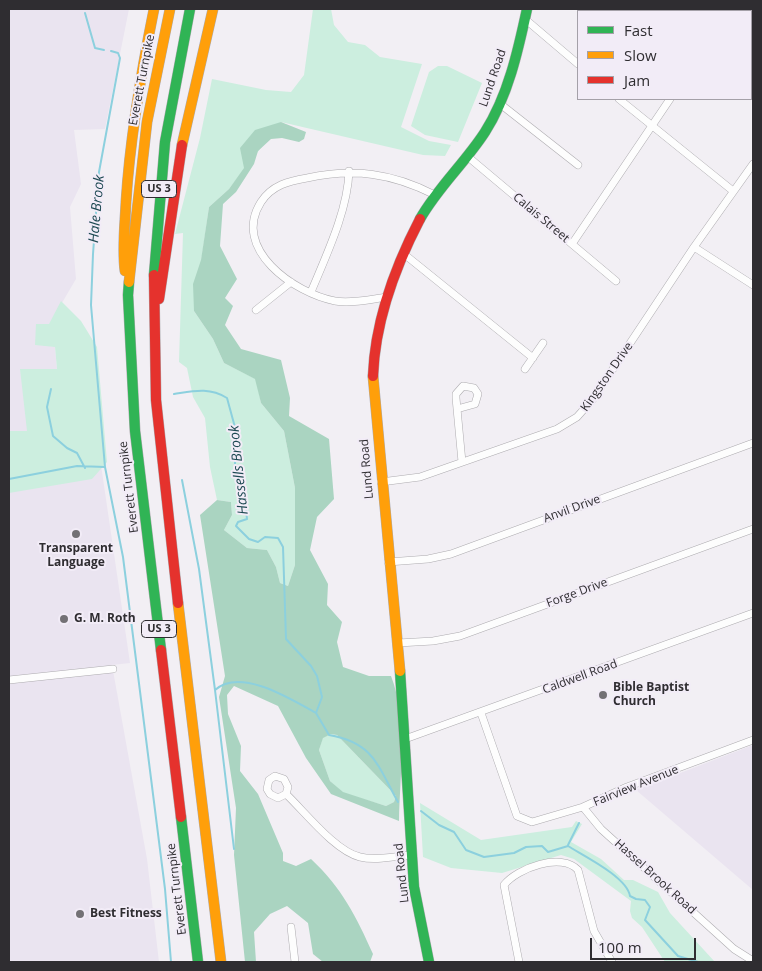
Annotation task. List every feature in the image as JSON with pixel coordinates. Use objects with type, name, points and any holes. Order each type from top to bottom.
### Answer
[{"type":"main road","points":[[128,295],[124,265],[126,188],[139,86],[154,9]]},
{"type":"main road","name":"Everett Turnpike","points":[[170,9],[147,122],[128,295],[136,439],[198,962]]},
{"type":"main road","name":"US 3","points":[[190,9],[169,112],[159,189],[153,266],[153,344],[160,446],[221,962]]},
{"type":"main road","points":[[153,344],[181,148],[213,9]]},
{"type":"main road","name":"Lund Road","points":[[429,962],[414,887],[398,643],[388,562],[372,365],[375,340],[404,254],[435,195],[485,132],[498,103],[526,14]]},
{"type":"street","points":[[626,9],[632,10]]},
{"type":"street","points":[[526,14],[577,63]]},
{"type":"street","points":[[620,100],[733,191]]},
{"type":"street","points":[[572,244],[669,100]]},
{"type":"street","points":[[498,103],[578,165]]},
{"type":"street","name":"Calais Street","points":[[467,156],[616,280]]},
{"type":"street","name":"Kingston Drive","points":[[381,482],[420,477],[557,429],[583,412],[694,247],[753,164]]},
{"type":"street","points":[[311,292],[345,198],[349,171]]},
{"type":"street","points":[[388,297],[341,302],[311,292],[291,282],[274,269],[260,250],[254,229],[258,208],[266,196],[284,183],[328,173],[349,171],[395,179],[435,195]]},
{"type":"street","points":[[694,247],[753,286]]},
{"type":"street","points":[[404,254],[532,358]]},
{"type":"street","points":[[256,310],[291,282]]},
{"type":"street","points":[[525,369],[543,343]]},
{"type":"street","points":[[457,409],[462,462]]},
{"type":"street","name":"Anvil Drive","points":[[388,562],[428,559],[451,554],[753,443]]},
{"type":"street","name":"Forge Drive","points":[[398,643],[433,641],[460,636],[753,529]]},
{"type":"street","name":"Caldwell Road","points":[[405,739],[753,614]]},
{"type":"street","points":[[9,680],[113,669]]},
{"type":"street","name":"Fairview Avenue","points":[[481,713],[517,816],[532,822],[583,807],[627,787],[753,740]]},
{"type":"street","points":[[286,794],[339,845],[353,855],[370,858],[411,855]]},
{"type":"street","name":"Hassel Brook Road","points":[[583,807],[601,829],[734,949],[753,961]]},
{"type":"street","points":[[519,962],[504,885],[516,875],[557,862],[573,864],[578,870],[594,931],[612,962]]},
{"type":"street","points":[[291,927],[295,962]]},
{"type":"shaded area","points":[[9,9],[129,9],[105,129],[74,130],[81,184],[70,207],[76,279],[49,325],[36,324],[55,347],[57,369],[28,431],[9,431]]},
{"type":"shaded area","points":[[101,465],[130,663],[112,665],[147,859],[159,962],[9,962],[9,477]]},
{"type":"shaded area","points":[[753,745],[753,890],[636,790]]},
{"type":"green space","points":[[313,9],[331,9],[334,25],[348,42],[365,45],[380,57],[422,64],[401,127],[429,141],[451,145],[445,156],[423,155],[281,122],[229,189],[209,207],[194,311],[213,339],[224,363],[256,379],[261,403],[284,431],[295,488],[295,565],[288,586],[280,583],[276,567],[267,550],[247,548],[224,530],[232,515],[231,502],[217,500],[210,467],[205,418],[193,397],[187,368],[179,362],[183,233],[175,234],[200,138],[212,79],[266,90],[291,92],[304,75]]},
{"type":"green space","points":[[438,66],[447,66],[482,83],[458,142],[425,135],[411,126],[429,72]]},
{"type":"green space","points":[[281,122],[306,132],[304,139],[299,142],[282,138],[271,139],[258,151],[254,164],[236,192],[223,204],[220,246],[237,279],[225,298],[233,306],[225,325],[241,349],[281,360],[290,398],[289,416],[329,439],[334,499],[317,517],[310,550],[328,584],[327,605],[342,622],[337,642],[343,667],[369,676],[391,676],[400,710],[402,747],[399,821],[331,794],[306,758],[278,706],[234,686],[227,695],[228,714],[241,746],[240,771],[258,794],[283,853],[283,861],[296,866],[311,859],[322,870],[340,892],[354,915],[373,954],[370,962],[323,962],[313,954],[308,923],[287,906],[270,914],[254,932],[256,962],[245,962],[234,855],[236,808],[219,697],[225,676],[200,515],[217,500],[231,502],[232,515],[224,530],[247,548],[267,550],[276,567],[280,583],[288,586],[295,565],[295,488],[284,431],[261,403],[255,379],[224,363],[213,339],[194,311],[193,284],[201,260],[209,207],[229,189],[244,168],[240,148],[255,130]],"holes":[[[331,734],[337,735],[396,796],[394,802],[386,806],[343,792],[330,781],[319,750],[323,738]]]},
{"type":"green space","points":[[61,301],[81,321],[97,347],[107,462],[92,479],[9,493],[9,431],[27,431],[20,369],[57,369],[55,347],[35,345],[36,324],[49,324]]},
{"type":"green space","points":[[331,734],[337,735],[396,796],[394,802],[386,806],[343,793],[330,781],[319,750],[323,737]]},
{"type":"green space","points":[[420,803],[481,840],[572,827],[576,821],[582,824],[571,842],[601,859],[624,880],[633,880],[658,892],[670,913],[715,962],[665,962],[642,927],[632,918],[630,911],[631,901],[574,859],[561,855],[502,873],[451,868],[423,857]]},
{"type":"waterway","name":"Hale Brook","points":[[85,13],[95,48],[104,50]]},
{"type":"waterway","name":"Hale Brook","points":[[9,479],[77,466],[105,467],[91,305],[99,172],[120,58],[118,53],[111,51]]},
{"type":"waterway","points":[[51,389],[47,407],[53,436],[67,448],[77,453],[85,468]]},
{"type":"waterway","name":"Hassells Brook","points":[[174,394],[208,391],[227,398],[236,431],[235,464],[242,504],[246,510],[247,519],[238,522],[236,526],[249,539],[258,542],[265,537],[278,538],[283,547],[286,639],[311,666],[317,676],[322,697],[316,713],[329,735],[344,739],[366,750],[380,768],[398,802]]},
{"type":"waterway","points":[[105,467],[123,557],[165,889],[171,962]]},
{"type":"waterway","points":[[182,480],[199,569],[215,690]]},
{"type":"waterway","points":[[234,849],[215,690],[225,684],[251,683],[280,694],[316,713]]},
{"type":"waterway","name":"Hassells Brook","points":[[421,811],[439,825],[454,832],[466,850],[484,857],[514,853],[526,847],[542,846],[548,852],[568,846],[613,874],[627,889],[630,896],[645,900],[650,907],[645,920],[678,956],[698,962]]},
{"type":"waterway","points":[[568,845],[579,823]]},
{"type":"traffic: fast","points":[[154,275],[165,142],[190,9]]},
{"type":"traffic: fast","points":[[420,219],[435,196],[485,132],[493,118],[511,73],[527,9]]},
{"type":"traffic: fast","points":[[129,282],[128,295],[135,431],[161,650]]},
{"type":"traffic: fast","points":[[400,671],[414,887],[429,962]]},
{"type":"traffic: fast","points":[[181,817],[198,962]]},
{"type":"traffic: slow","points":[[125,271],[124,236],[130,153],[140,81],[154,9]]},
{"type":"traffic: slow","points":[[129,282],[147,122],[170,9]]},
{"type":"traffic: slow","points":[[182,145],[213,9]]},
{"type":"traffic: slow","points":[[373,376],[400,671]]},
{"type":"traffic: slow","points":[[178,603],[221,962]]},
{"type":"traffic: jam","points":[[159,299],[182,145]]},
{"type":"traffic: jam","points":[[373,376],[382,315],[402,256],[420,219]]},
{"type":"traffic: jam","points":[[154,275],[156,400],[178,603]]},
{"type":"traffic: jam","points":[[161,650],[181,817]]},
{"type":"place","name":"Transparent Language","points":[[76,534]]},
{"type":"place","name":"G. M. Roth","points":[[64,619]]},
{"type":"place","name":"Bible Baptist Church","points":[[603,695]]},
{"type":"place","name":"Best Fitness","points":[[80,914]]}]
